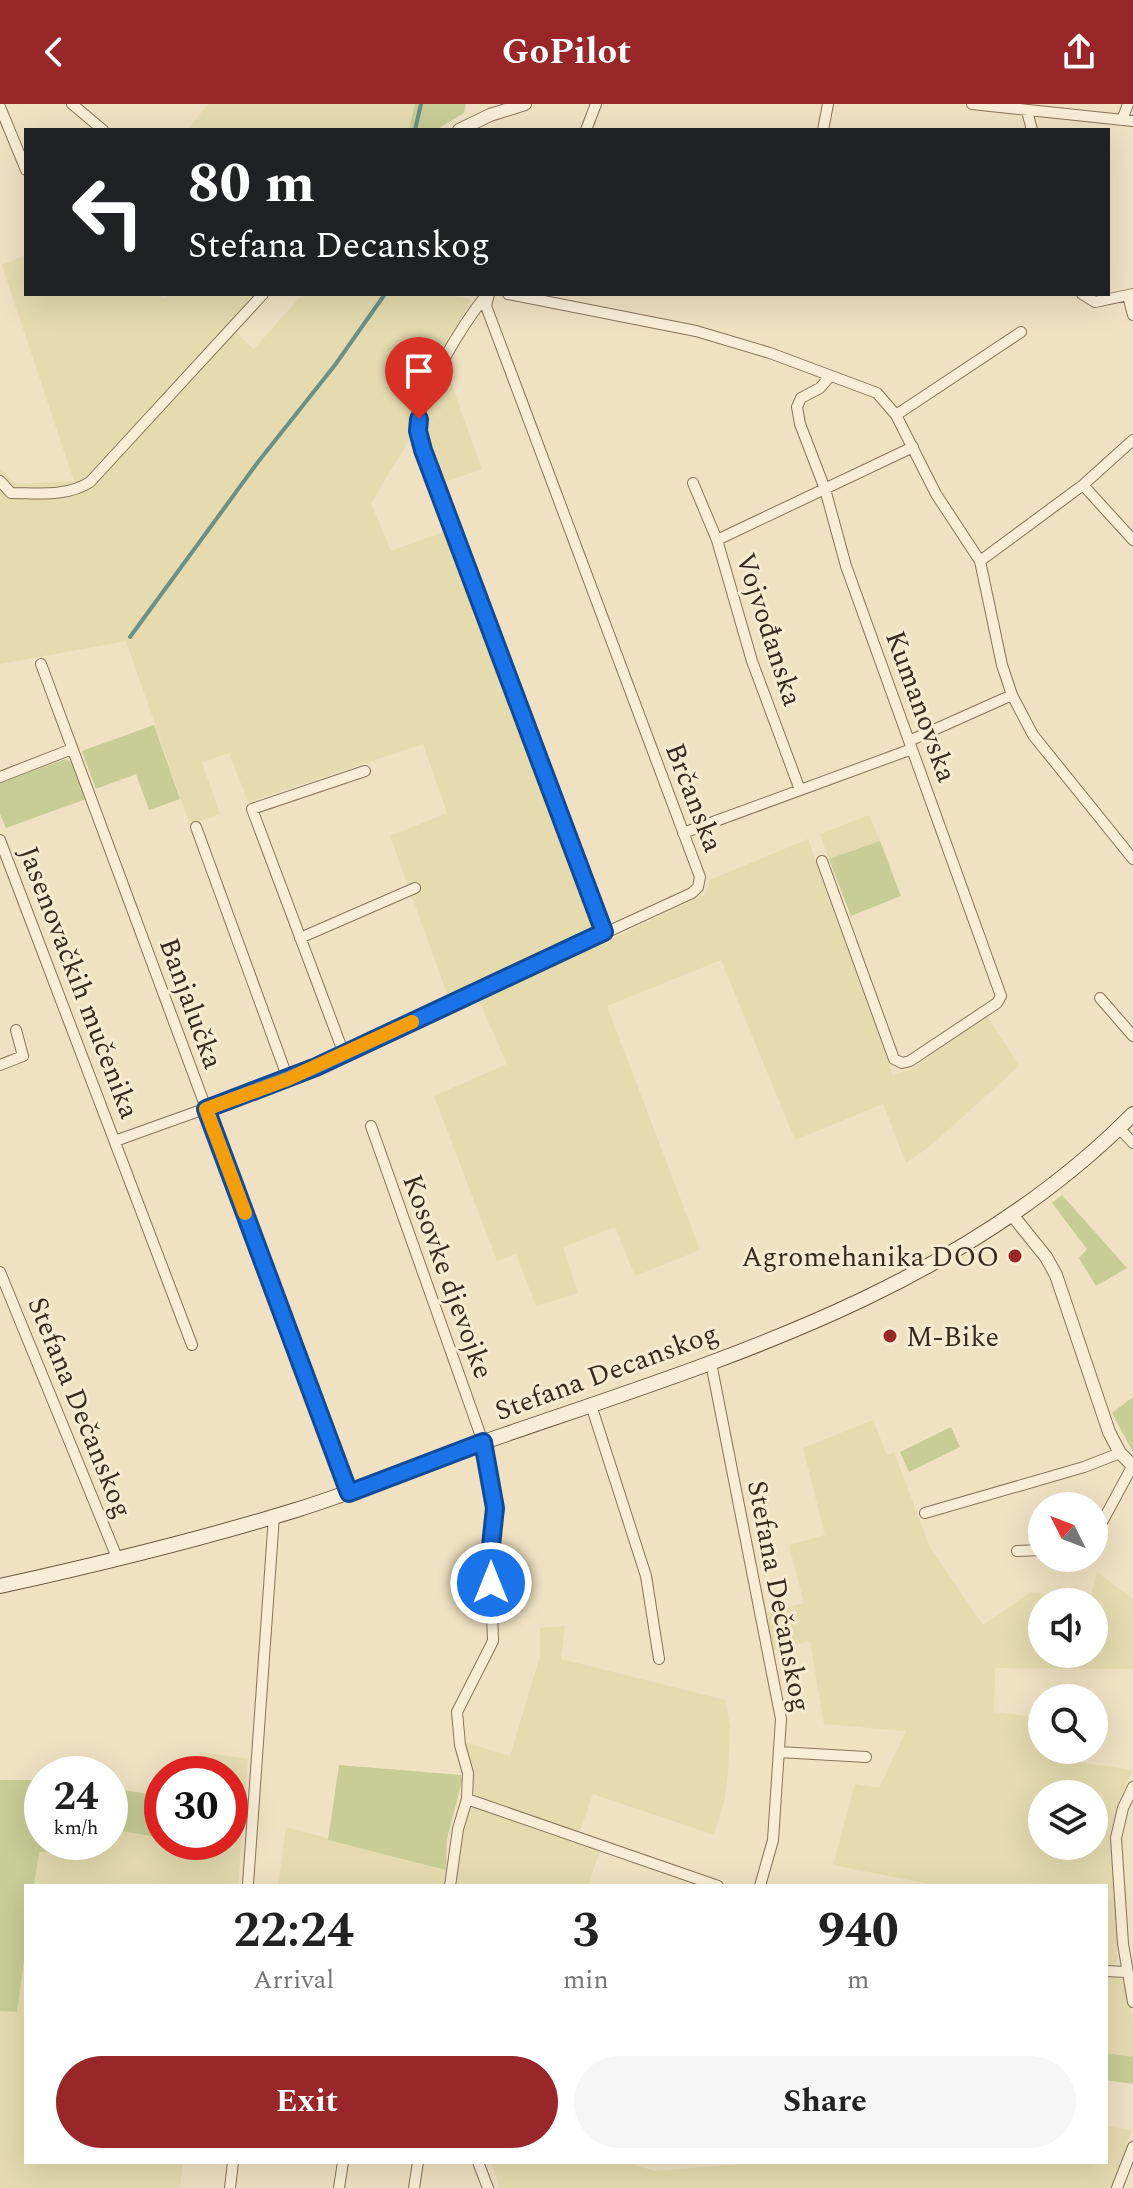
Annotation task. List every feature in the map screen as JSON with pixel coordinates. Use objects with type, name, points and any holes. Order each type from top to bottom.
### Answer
[{"type":"main road","name":"Stefana Decanskog","points":[[0,1586],[118,1560],[349,1493],[483,1442],[711,1363],[872,1296],[940,1262],[1013,1216],[1071,1172],[1133,1114]]},
{"type":"street","points":[[72,104],[101,128]]},
{"type":"street","points":[[463,128],[490,115],[525,104]]},
{"type":"street","points":[[587,128],[596,104]]},
{"type":"street","points":[[823,128],[828,104]]},
{"type":"street","points":[[972,104],[1127,121],[1128,104]]},
{"type":"street","points":[[0,107],[24,165]]},
{"type":"street","points":[[1027,111],[1031,128]]},
{"type":"street","points":[[1085,296],[1095,302],[1130,295],[1133,315]]},
{"type":"street","points":[[0,481],[11,493],[79,489],[90,482],[261,296]]},
{"type":"street","name":"Brčanska","points":[[486,296],[473,312],[441,366],[424,405],[418,431],[604,932],[692,893],[698,887],[700,877],[486,306],[488,296]]},
{"type":"street","points":[[518,296],[696,331],[770,353],[877,393],[896,415],[936,494],[980,561],[991,624],[1012,695],[1033,735],[1133,859]]},
{"type":"street","points":[[896,415],[1021,332]]},
{"type":"street","name":"Kumanovska","points":[[822,861],[894,1059],[902,1063],[910,1061],[986,1011],[1001,996],[846,566],[825,489],[800,424],[797,407],[801,398],[820,388],[830,376]]},
{"type":"street","points":[[980,561],[1083,485],[1133,440]]},
{"type":"street","points":[[717,540],[913,447]]},
{"type":"street","name":"Vojvođanska","points":[[693,483],[717,540],[752,661],[800,790]]},
{"type":"street","points":[[1083,485],[1133,540]]},
{"type":"street","name":"Banjalučka","points":[[41,664],[349,1493]]},
{"type":"street","points":[[683,833],[910,745],[1012,695]]},
{"type":"street","points":[[0,777],[72,749]]},
{"type":"street","points":[[344,1054],[252,809],[365,771]]},
{"type":"street","points":[[196,827],[288,1079]]},
{"type":"street","name":"Jasenovačkih mučenika","points":[[0,840],[192,1345]]},
{"type":"street","points":[[300,938],[415,888]]},
{"type":"street","name":"Jasenovačkih mučenika","points":[[115,1141],[288,1079],[604,932]]},
{"type":"street","points":[[1100,998],[1133,1036]]},
{"type":"street","points":[[0,1065],[23,1056],[16,1030]]},
{"type":"street","name":"Kosovke djevojke","points":[[371,1126],[483,1442],[495,1508],[490,1555],[493,1641],[457,1712],[460,1745],[468,1773],[467,1799],[458,1829],[450,1884]]},
{"type":"street","points":[[1119,1128],[1133,1143]]},
{"type":"street","points":[[1013,1216],[1046,1257],[1056,1275],[1109,1432],[1120,1453],[1133,1465],[1108,1511]]},
{"type":"street","name":"Stefana Dečanskog","points":[[0,1272],[118,1560]]},
{"type":"street","name":"Stefana Dečanskog","points":[[711,1363],[781,1719],[773,1840],[761,1884]]},
{"type":"street","points":[[591,1405],[646,1576],[659,1659]]},
{"type":"street","points":[[925,1513],[1084,1467],[1120,1453]]},
{"type":"street","points":[[248,1884],[274,1516]]},
{"type":"street","points":[[1017,1551],[1028,1551]]},
{"type":"street","points":[[779,1752],[866,1757]]},
{"type":"street","points":[[1133,1787],[1123,1808],[1116,1838],[1127,1926],[1126,1972],[1133,2002]]},
{"type":"street","points":[[467,1799],[712,1884]]},
{"type":"street","points":[[1108,1971],[1126,1972]]},
{"type":"street","points":[[1117,2188],[1133,2147]]},
{"type":"street","points":[[230,2188],[233,2164]]},
{"type":"street","points":[[339,2188],[343,2164]]},
{"type":"street","points":[[414,2188],[418,2164]]},
{"type":"street","points":[[479,2164],[488,2188]]},
{"type":"shaded area","points":[[208,104],[415,104],[409,128],[189,128]]},
{"type":"shaded area","points":[[24,256],[24,296],[160,296],[164,299],[167,296],[266,296],[235,332],[254,349],[301,296],[452,296],[471,301],[436,363],[413,416],[411,437],[371,503],[391,551],[443,532],[594,928],[449,999],[390,836],[447,813],[423,744],[248,802],[229,753],[202,762],[220,814],[190,825],[126,641],[0,664],[0,468],[16,484],[74,481],[2,265]]},
{"type":"shaded area","points":[[446,369],[482,469],[441,483],[422,428]]},
{"type":"shaded area","points":[[869,815],[880,841],[829,859],[820,834]]},
{"type":"shaded area","points":[[808,839],[893,1075],[910,1070],[987,1016],[1019,1066],[929,1147],[906,1163],[883,1104],[795,1140],[721,960],[607,1006],[700,1250],[635,1276],[615,1227],[563,1247],[578,1293],[536,1306],[516,1254],[497,1261],[434,1096],[507,1064],[479,1001],[705,895],[710,880]]},
{"type":"shaded area","points":[[873,1420],[887,1455],[894,1452],[930,1547],[983,1625],[1028,1594],[1028,1668],[1108,1668],[1108,1588],[1093,1588],[1097,1572],[1133,1599],[1133,1669],[995,1668],[994,1712],[1028,1716],[1028,1764],[1091,1764],[1133,1770],[1120,1798],[1111,1833],[1117,1961],[1113,1967],[1108,1966],[1108,1884],[930,1884],[833,1865],[855,1784],[879,1788],[906,1731],[824,1724],[810,1641],[773,1650],[764,1613],[804,1603],[789,1545],[825,1535],[803,1448]]},
{"type":"shaded area","points":[[565,1626],[561,1659],[725,1700],[730,1726],[728,1774],[725,1798],[714,1835],[593,1794],[579,1834],[479,1799],[472,1791],[464,1742],[510,1756],[540,1656],[540,1628]]},
{"type":"shaded area","points":[[200,1752],[227,1756],[199,1756]]},
{"type":"shaded area","points":[[468,1807],[600,1850],[589,1884],[455,1884],[457,1855]]},
{"type":"shaded area","points":[[286,1827],[446,1870],[444,1884],[278,1884]]},
{"type":"shaded area","points":[[128,1832],[144,1835],[144,1860],[240,1860],[238,1884],[34,1884],[38,1860],[128,1860]]},
{"type":"shaded area","points":[[24,1961],[24,2164],[183,2164],[180,2188],[0,2188],[0,2011],[17,2012]]},
{"type":"shaded area","points":[[1108,1975],[1120,1977],[1125,1982],[1133,2018],[1133,2057],[1108,2053]]},
{"type":"shaded area","points":[[1108,2126],[1132,2130],[1111,2188],[500,2188],[492,2164],[633,2164],[654,2171],[742,2164],[1108,2164]]},
{"type":"green space","points":[[415,104],[466,104],[464,113],[439,128],[409,128]]},
{"type":"green space","points":[[154,725],[180,799],[149,810],[136,774],[96,789],[82,751]]},
{"type":"green space","points":[[66,759],[73,763],[89,798],[6,828],[0,814],[0,783]]},
{"type":"green space","points":[[880,841],[901,896],[851,916],[829,859]]},
{"type":"green space","points":[[1062,1195],[1127,1268],[1096,1286],[1079,1258],[1087,1249],[1052,1203]]},
{"type":"green space","points":[[1133,1397],[1133,1452],[1112,1413]]},
{"type":"green space","points":[[951,1427],[960,1447],[909,1472],[900,1452]]},
{"type":"green space","points":[[339,1765],[461,1775],[447,1839],[446,1870],[328,1840]]},
{"type":"green space","points":[[0,1780],[24,1780],[24,1860],[38,1860],[34,1884],[24,1884],[24,1961],[17,2012],[0,2011]]},
{"type":"green space","points":[[128,1791],[144,1793],[144,1835],[128,1832]]},
{"type":"green space","points":[[1108,2053],[1133,2057],[1133,2084],[1108,2080]]},
{"type":"waterway","points":[[415,128],[421,104]]},
{"type":"waterway","points":[[130,637],[384,296]]},
{"type":"slow traffic","points":[[245,1213],[206,1109],[288,1079],[412,1022]]},
{"type":"place","name":"Agromehanika DOO","points":[[1015,1256]]},
{"type":"place","name":"M-Bike","points":[[890,1336]]},
{"type":"route","points":[[419,419],[418,431],[423,450],[604,932],[316,1067],[206,1109],[349,1493],[483,1442],[495,1508],[490,1555],[491,1583]]}]
